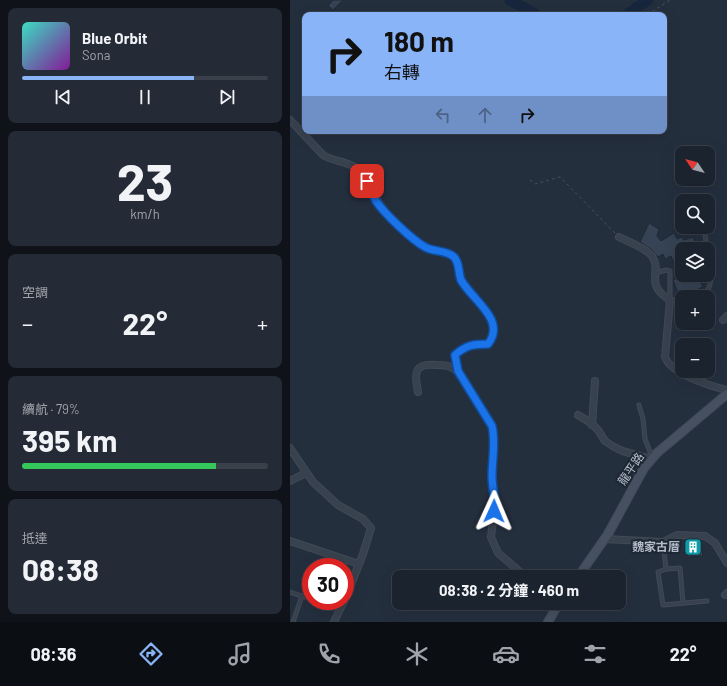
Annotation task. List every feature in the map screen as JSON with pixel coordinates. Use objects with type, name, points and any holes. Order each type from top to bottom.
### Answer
[{"type":"street","points":[[290,120],[302,133]]},
{"type":"street","points":[[303,134],[323,155],[329,159],[347,163],[359,170],[367,181],[376,201],[388,215],[419,243],[431,250],[447,253],[454,257],[460,278],[469,292],[491,318],[494,327],[492,339],[488,344],[473,344],[464,347],[455,355],[458,371],[492,426],[494,434],[492,478],[496,503],[491,537],[498,553],[518,570]]},
{"type":"street","points":[[619,237],[648,252],[652,257],[656,288],[670,300],[665,356],[667,363],[683,374],[727,390]]},
{"type":"street","points":[[418,392],[415,378],[418,369],[424,364],[451,366],[458,371]]},
{"type":"street","points":[[592,425],[595,381]]},
{"type":"street","name":"龍平路","points":[[583,570],[605,539],[644,468],[652,459],[727,394]]},
{"type":"street","points":[[578,415],[592,425],[607,442],[625,453],[652,459]]},
{"type":"street","points":[[290,448],[313,482],[338,505],[363,519],[371,528],[354,577]]},
{"type":"street","points":[[290,480],[306,473]]},
{"type":"street","points":[[605,539],[663,542],[677,535],[705,536],[715,543],[727,563]]},
{"type":"street","points":[[290,541],[359,564]]},
{"type":"street","points":[[334,622],[340,610]]},
{"type":"street","points":[[548,622],[555,610]]},
{"type":"lane","points":[[705,234],[706,242]]},
{"type":"lane","points":[[655,273],[666,270],[670,271],[670,300],[675,300]]},
{"type":"lane","points":[[639,405],[643,420],[645,439],[652,459]]},
{"type":"lane","points":[[663,542],[666,569]]},
{"type":"lane","points":[[683,603],[680,568],[666,569],[658,572],[663,605],[707,601]]},
{"type":"lane","points":[[290,592],[302,596],[293,622]]},
{"type":"path","points":[[652,12],[670,0]]},
{"type":"path","points":[[530,180],[535,184],[560,176],[619,237]]},
{"type":"building","points":[[333,0],[343,0],[333,10],[328,6]]},
{"type":"building","points":[[649,223],[659,229],[657,236],[661,241],[674,233],[677,239],[682,237],[684,240],[693,237],[695,242],[675,242],[675,265],[671,256],[665,259],[663,254],[658,257],[652,250],[640,242]]},
{"type":"building","points":[[675,279],[675,282],[700,282],[703,287],[698,290],[677,290],[673,280]]},
{"type":"building","name":"魏家古厝","points":[[685,540],[700,540],[703,556],[687,557]]},
{"type":"waterway","points":[[510,0],[532,12]]},
{"type":"waterway","points":[[630,12],[648,0]]},
{"type":"place","name":"魏家古厝","points":[[693,547]]},
{"type":"route","points":[[367,181],[376,201],[388,215],[419,243],[437,252],[447,253],[454,257],[457,262],[460,278],[469,292],[491,318],[494,327],[492,339],[488,344],[473,344],[464,347],[455,355],[458,371],[492,426],[494,434],[492,478],[496,503],[494,511]]}]
